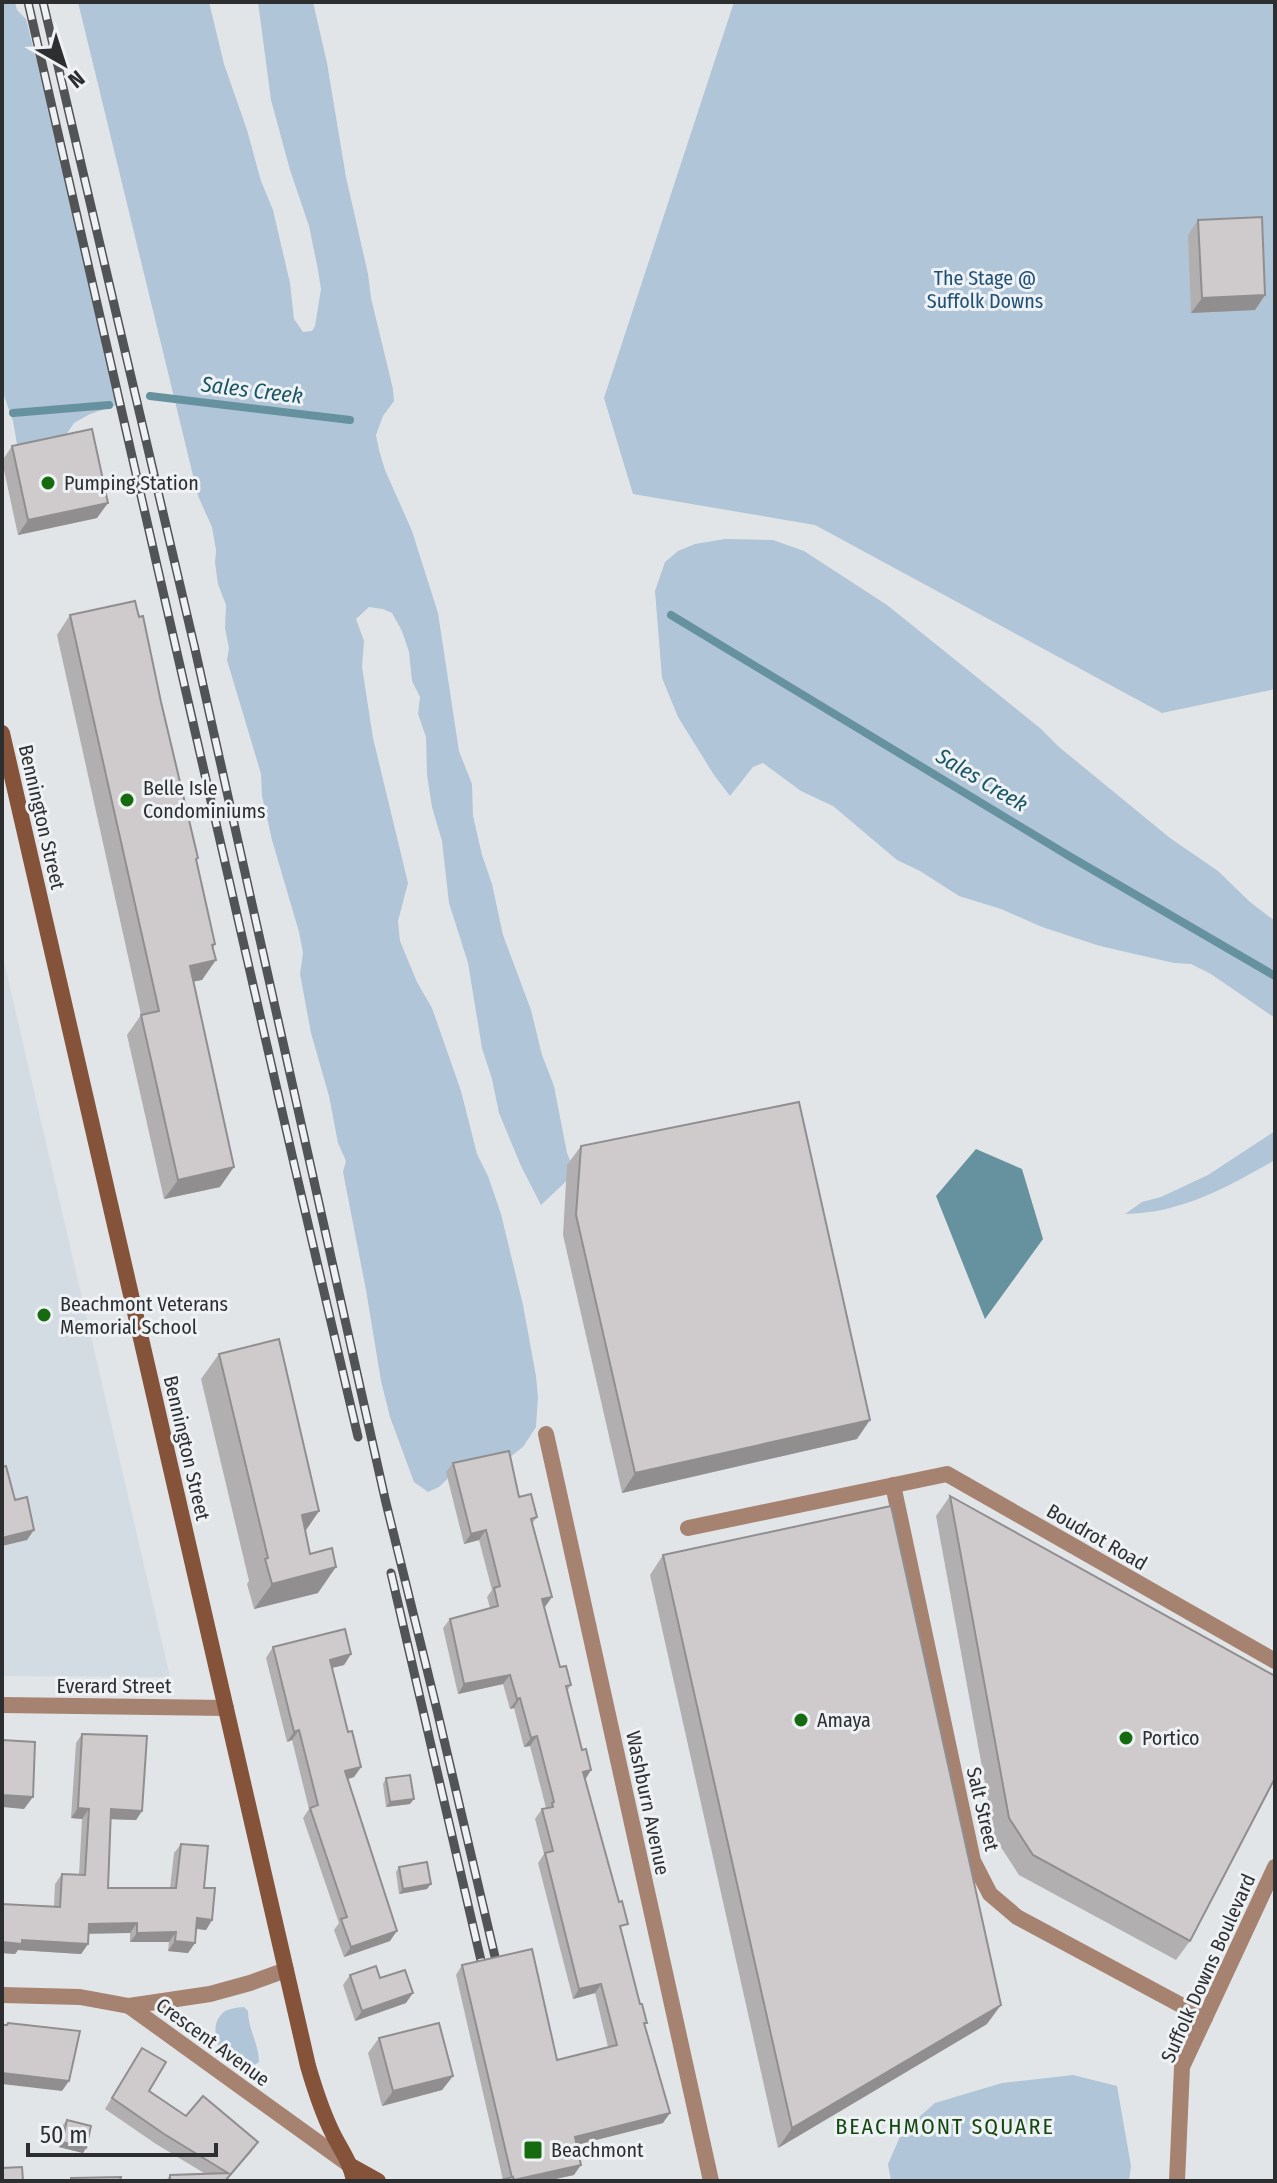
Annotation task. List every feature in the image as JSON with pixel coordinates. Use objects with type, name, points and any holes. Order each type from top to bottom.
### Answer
[{"type":"main road","name":"Bennington Street","points":[[2,733],[308,2066],[317,2096],[352,2174]]},
{"type":"main road","points":[[352,2174],[378,2181]]},
{"type":"street","name":"Washburn Avenue","points":[[546,1434],[711,2181]]},
{"type":"street","name":"Boudrot Road","points":[[688,1528],[947,1474],[1275,1661]]},
{"type":"street","name":"Salt Street","points":[[893,1485],[973,1861],[990,1894],[1017,1917],[1205,2018]]},
{"type":"street","name":"Everard Street","points":[[2,1705],[226,1708]]},
{"type":"street","name":"Suffolk Downs Boulevard","points":[[1177,2181],[1182,2067],[1275,1867]]},
{"type":"street","name":"Crescent Avenue","points":[[2,1995],[80,1997],[129,2006],[210,1994],[286,1970]]},
{"type":"street","name":"Crescent Avenue","points":[[129,2006],[352,2174]]},
{"type":"shaded area","name":"Beachmont Veterans Memorial School","points":[[2,953],[170,1677],[2,1676]]},
{"type":"shaded area","points":[[976,1149],[1022,1169],[1043,1239],[985,1319],[936,1196]]},
{"type":"green space","points":[[2,2],[15,2],[17,10],[26,19],[103,325],[117,405],[74,423],[61,442],[18,450],[13,421],[2,390]]},
{"type":"green space","points":[[78,2],[209,2],[224,64],[273,210],[290,283],[294,319],[303,332],[312,331],[315,326],[321,289],[309,226],[271,100],[258,2],[313,2],[371,298],[393,389],[394,401],[383,416],[376,435],[379,450],[412,531],[438,613],[459,751],[472,784],[473,816],[482,855],[503,935],[531,1010],[542,1055],[554,1086],[567,1153],[575,1173],[541,1205],[499,1113],[482,1048],[468,963],[449,903],[442,841],[427,775],[426,737],[418,714],[420,697],[412,681],[409,652],[392,613],[369,607],[356,619],[364,641],[362,667],[373,738],[408,883],[398,921],[400,941],[432,1008],[461,1091],[477,1154],[501,1214],[523,1305],[538,1397],[536,1427],[523,1447],[510,1457],[448,1478],[428,1492],[414,1482],[390,1417],[381,1381],[343,1172],[346,1161],[338,1143],[300,974],[303,953],[299,932],[272,840],[262,796],[261,774],[227,660],[226,605],[218,584],[212,527],[198,496]]},
{"type":"green space","name":"The Stage @ Suffolk Downs","points":[[734,2],[1275,2],[1275,689],[1162,713],[815,525],[633,494],[604,398]]},
{"type":"green space","points":[[725,539],[773,540],[804,551],[887,605],[1170,838],[1218,871],[1275,921],[1275,1018],[1211,974],[1191,964],[1100,946],[959,896],[897,860],[833,806],[801,791],[763,763],[753,767],[730,796],[678,717],[662,678],[655,591],[665,562],[678,551],[695,544]]},
{"type":"green space","points":[[1275,1131],[1275,1160],[1257,1170],[1185,1204],[1125,1214],[1142,1202],[1161,1197],[1208,1175]]},
{"type":"green space","points":[[244,2007],[248,2011],[259,2055],[259,2062],[252,2067],[223,2054],[216,2038],[217,2020],[222,2013]]},
{"type":"green space","points":[[1073,2075],[1117,2086],[1131,2166],[1129,2181],[891,2181],[888,2164],[902,2132],[935,2103],[1002,2083]]},
{"type":"building","points":[[1262,217],[1265,295],[1202,298],[1198,220]]},
{"type":"building","name":"Pumping Station","points":[[92,429],[108,503],[28,520],[12,446]]},
{"type":"building","points":[[135,601],[139,617],[143,616],[215,944],[212,945],[216,960],[190,966],[234,1167],[178,1180],[141,1015],[159,1011],[70,615]]},
{"type":"building","points":[[799,1102],[870,1420],[635,1473],[576,1215],[581,1146]]},
{"type":"building","points":[[279,1339],[319,1511],[302,1515],[310,1554],[332,1548],[336,1567],[272,1584],[219,1354]]},
{"type":"building","points":[[509,1451],[519,1497],[531,1494],[537,1517],[531,1519],[552,1597],[542,1599],[560,1667],[566,1666],[571,1685],[566,1686],[582,1750],[586,1749],[591,1770],[583,1772],[628,1924],[620,1926],[670,2113],[575,2137],[581,2165],[514,2180],[462,1965],[532,1949],[557,2060],[617,2045],[601,1984],[579,1989],[545,1853],[553,1851],[542,1809],[553,1807],[554,1802],[537,1736],[531,1738],[510,1675],[464,1684],[450,1619],[498,1606],[494,1588],[500,1586],[486,1530],[471,1534],[453,1463]]},
{"type":"building","points":[[6,1466],[15,1500],[27,1497],[34,1530],[2,1538],[2,1467]]},
{"type":"building","name":"Portico","points":[[950,1496],[1275,1676],[1275,1778],[1190,1941],[1033,1855],[1009,1818]]},
{"type":"building","name":"Amaya","points":[[891,1506],[1001,2005],[792,2128],[663,1555]]},
{"type":"building","points":[[345,1629],[351,1654],[330,1660],[348,1732],[352,1731],[361,1767],[345,1771],[397,1931],[351,1947],[341,1919],[347,1917],[310,1808],[318,1805],[299,1730],[294,1732],[273,1647]]},
{"type":"building","points":[[82,1734],[147,1736],[142,1811],[111,1809],[108,1888],[176,1888],[181,1844],[208,1846],[204,1888],[215,1888],[212,1920],[197,1918],[195,1943],[175,1941],[176,1932],[137,1933],[137,1923],[89,1924],[88,1944],[22,1940],[22,1944],[2,1942],[2,1904],[60,1907],[62,1874],[85,1875],[89,1809],[78,1808]]},
{"type":"building","points":[[2,1740],[35,1742],[33,1797],[2,1795]]},
{"type":"building","points":[[410,1775],[414,1799],[390,1802],[386,1778]]},
{"type":"building","points":[[427,1862],[431,1884],[403,1889],[399,1867]]},
{"type":"building","points":[[376,1966],[380,1978],[405,1970],[413,1993],[362,2011],[350,1975]]},
{"type":"building","points":[[8,2023],[80,2031],[69,2081],[2,2073],[2,2025]]},
{"type":"building","points":[[439,2023],[453,2076],[393,2091],[379,2038]]},
{"type":"building","points":[[142,2048],[166,2062],[149,2091],[186,2116],[203,2096],[258,2142],[225,2181],[170,2181],[170,2175],[228,2173],[112,2098]]},
{"type":"building","points":[[67,2120],[91,2126],[86,2148],[62,2142]]},
{"type":"building","points":[[22,2167],[23,2181],[2,2181],[2,2168]]},
{"type":"building","points":[[121,2177],[120,2181],[71,2181],[71,2178]]},
{"type":"waterway","name":"Sales Creek","points":[[150,396],[350,420]]},
{"type":"waterway","name":"Sales Creek","points":[[13,413],[109,405]]},
{"type":"waterway","name":"Sales Creek","points":[[671,615],[1069,856],[1275,976]]},
{"type":"railway","points":[[28,2],[358,1437]]},
{"type":"railway","points":[[43,2],[195,649],[386,1503],[500,1978]]},
{"type":"railway","points":[[391,1573],[486,1982]]},
{"type":"place","name":"Pumping Station","points":[[48,483]]},
{"type":"place","name":"Belle Isle Condominiums","points":[[127,800]]},
{"type":"place","name":"Beachmont Veterans Memorial School","points":[[44,1315]]},
{"type":"place","name":"Amaya","points":[[801,1720]]},
{"type":"place","name":"Portico","points":[[1126,1738]]},
{"type":"place","name":"Beachmont","points":[[533,2150]]},
{"type":"district","name":"BEACHMONT SQUARE","points":[[945,2126]]}]
